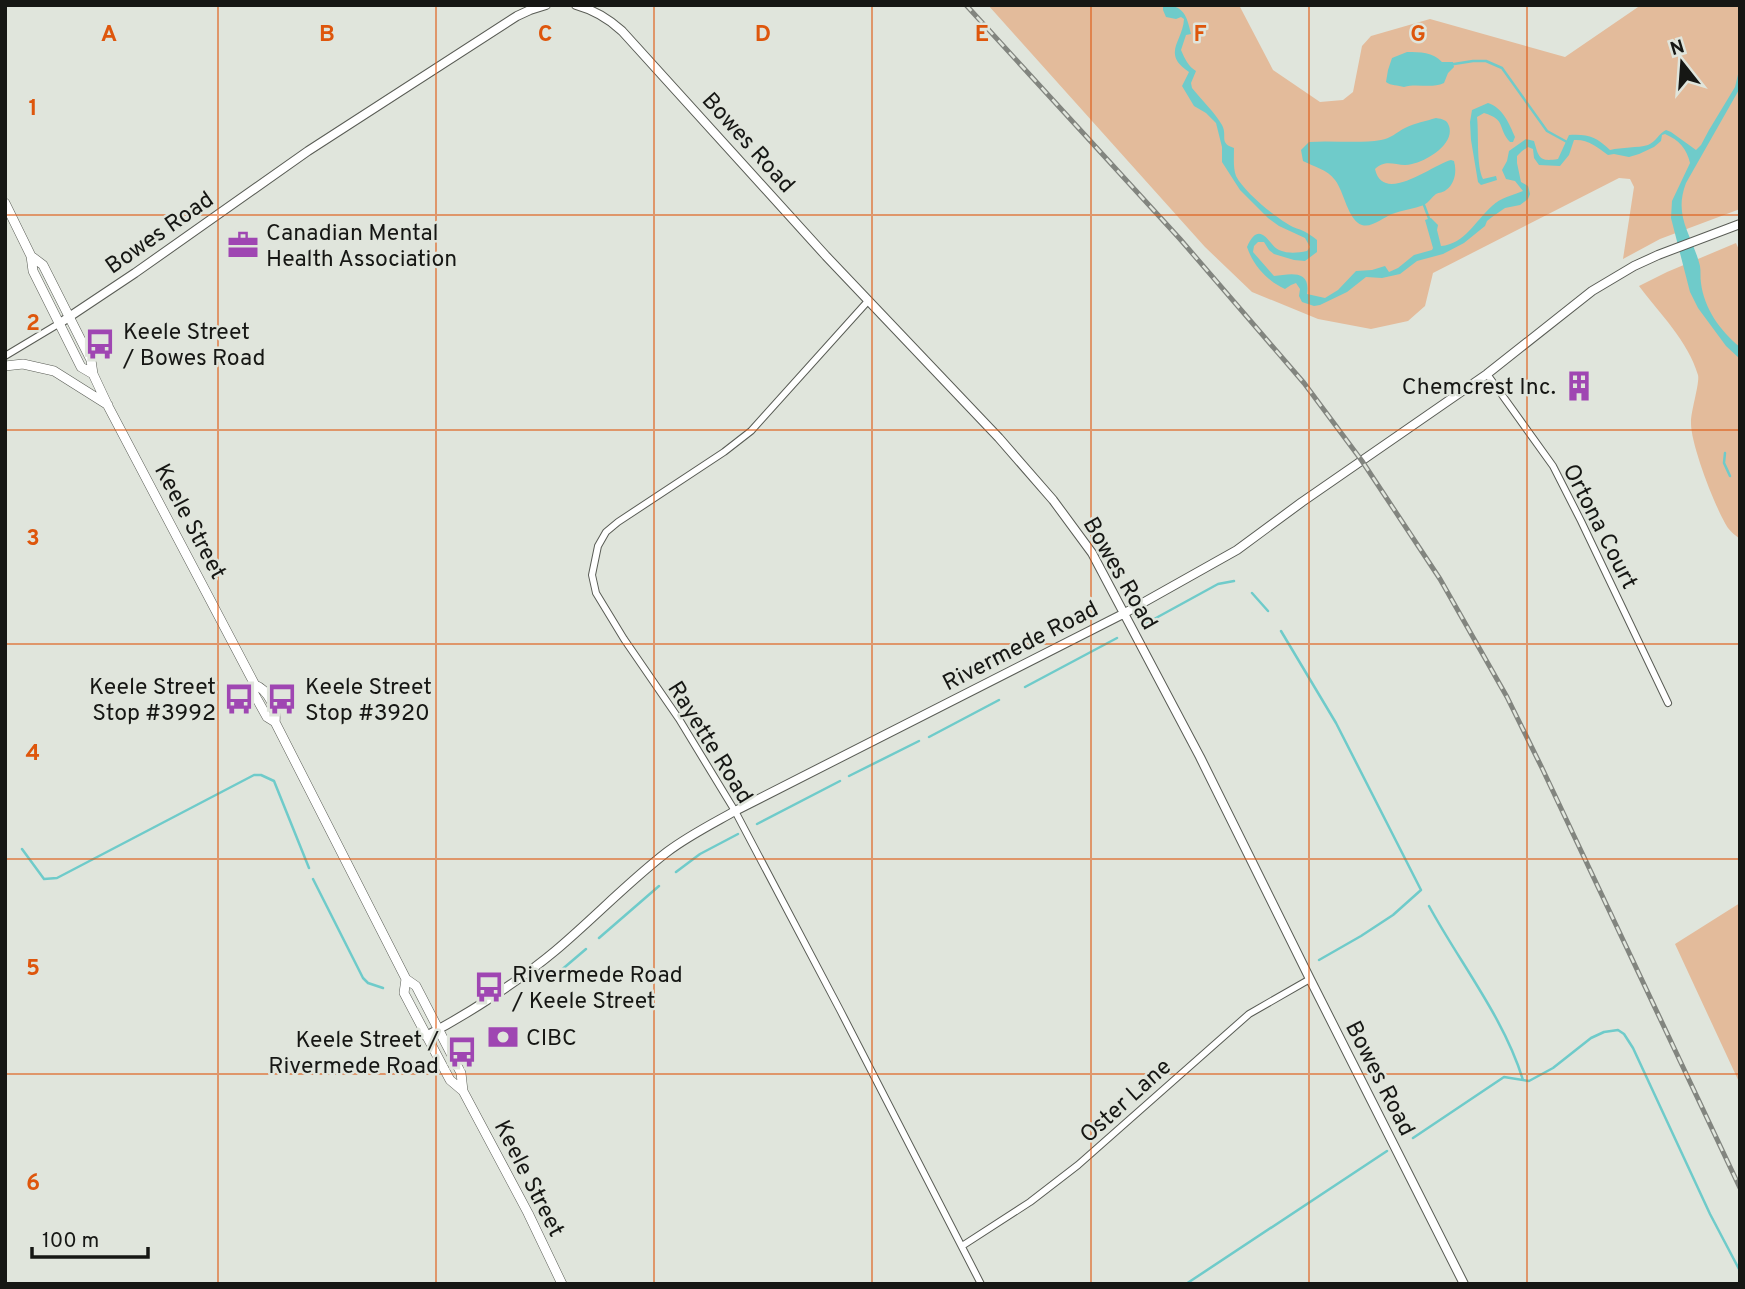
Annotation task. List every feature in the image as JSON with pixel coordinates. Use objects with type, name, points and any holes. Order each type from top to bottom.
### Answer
[{"type":"main road","name":"Keele Street","points":[[5,203],[31,256],[33,271],[81,367],[93,374]]},
{"type":"main road","name":"Keele Street","points":[[31,256],[43,265],[91,360],[93,374],[108,406],[255,685],[262,688],[276,712],[275,722],[406,978],[416,986],[461,1073],[463,1091],[528,1213],[562,1284]]},
{"type":"main road","points":[[5,366],[23,364],[54,371],[108,406]]},
{"type":"main road","name":"Keele Street","points":[[406,978],[404,993],[450,1080],[463,1091]]},
{"type":"street","name":"Bowes Road","points":[[5,356],[135,273],[317,145],[517,16],[546,5]]},
{"type":"street","name":"Bowes Road","points":[[576,5],[600,13],[622,31],[868,301],[997,436],[1053,500],[1091,553],[1200,757],[1464,1284]]},
{"type":"street","name":"Rivermede Road","points":[[426,1035],[506,987],[553,953],[666,853],[686,839],[735,811],[1123,614],[1237,550],[1487,374],[1592,291],[1658,255],[1740,224]]},
{"type":"street","name":"Rayette Road","points":[[868,301],[751,431],[606,532],[598,546],[592,575],[596,593],[679,719],[735,811],[981,1284]]},
{"type":"street","name":"Ortona Court","points":[[1487,374],[1553,466],[1668,703]]},
{"type":"street","name":"Oster Lane","points":[[962,1246],[1030,1202],[1078,1165],[1249,1014],[1310,979]]},
{"type":"shaded area","points":[[988,5],[1239,5],[1273,70],[1320,102],[1343,100],[1353,92],[1362,46],[1371,36],[1430,19],[1565,57],[1641,5],[1740,5],[1740,209],[1660,239],[1623,259],[1634,187],[1630,179],[1619,178],[1433,273],[1425,306],[1408,321],[1371,329],[1318,319],[1252,292],[1205,247]]},
{"type":"shaded area","points":[[1736,243],[1740,252],[1740,539],[1723,519],[1695,445],[1691,422],[1698,375],[1688,351],[1639,286]]},
{"type":"shaded area","points":[[1740,903],[1740,1084],[1675,944]]},
{"type":"water","points":[[1163,5],[1180,9],[1186,17],[1191,34],[1186,35],[1181,50],[1189,65],[1196,71],[1191,83],[1192,88],[1222,125],[1226,144],[1234,148],[1236,176],[1253,197],[1278,218],[1317,240],[1317,252],[1305,261],[1274,254],[1264,242],[1258,242],[1253,252],[1274,276],[1293,274],[1303,277],[1306,280],[1307,294],[1325,298],[1338,290],[1356,271],[1385,266],[1389,272],[1414,255],[1432,250],[1425,220],[1431,218],[1438,225],[1441,246],[1449,244],[1470,230],[1495,203],[1523,191],[1515,181],[1506,179],[1502,170],[1509,151],[1526,139],[1534,141],[1541,158],[1547,160],[1558,159],[1569,135],[1592,137],[1610,150],[1648,145],[1666,130],[1696,150],[1735,87],[1740,66],[1740,88],[1686,183],[1682,206],[1685,225],[1700,266],[1701,283],[1709,310],[1726,334],[1740,347],[1740,359],[1726,346],[1698,308],[1690,292],[1671,218],[1672,201],[1690,163],[1682,146],[1665,134],[1654,147],[1629,157],[1608,155],[1588,142],[1574,140],[1569,155],[1560,166],[1539,165],[1534,158],[1533,149],[1528,147],[1517,156],[1521,182],[1528,186],[1530,194],[1520,205],[1505,208],[1464,243],[1443,254],[1417,261],[1400,274],[1382,278],[1366,277],[1347,292],[1320,305],[1302,302],[1296,283],[1285,289],[1272,282],[1257,266],[1247,247],[1256,234],[1260,234],[1276,248],[1290,253],[1307,251],[1310,247],[1305,238],[1268,218],[1240,190],[1222,162],[1222,147],[1216,123],[1194,106],[1182,86],[1189,72],[1176,59],[1175,53],[1184,19],[1166,17]]},
{"type":"water","points":[[1407,52],[1430,54],[1442,62],[1453,62],[1454,67],[1444,83],[1439,85],[1404,87],[1386,82],[1392,58]]},
{"type":"water","points":[[1488,103],[1502,112],[1515,137],[1513,142],[1510,142],[1499,122],[1491,116],[1484,113],[1477,117],[1481,173],[1483,179],[1496,176],[1497,180],[1481,185],[1478,182],[1470,122],[1472,110]]},
{"type":"water","points":[[1436,118],[1447,122],[1450,133],[1438,151],[1418,162],[1407,165],[1388,163],[1375,169],[1380,179],[1388,183],[1398,183],[1451,160],[1454,161],[1455,177],[1451,184],[1424,205],[1392,214],[1370,225],[1362,225],[1353,218],[1332,176],[1303,161],[1301,150],[1309,142],[1381,140],[1409,126]]},
{"type":"waterway","points":[[1454,64],[1486,61],[1502,68],[1547,131],[1567,142]]},
{"type":"waterway","points":[[1424,205],[1430,221]]},
{"type":"waterway","points":[[1725,453],[1724,463],[1730,476]]},
{"type":"waterway","points":[[1145,624],[1218,584],[1234,581]]},
{"type":"waterway","points":[[1252,593],[1268,611]]},
{"type":"waterway","points":[[1281,631],[1336,723],[1421,890],[1393,915],[1319,960]]},
{"type":"waterway","points":[[1025,687],[1117,638]]},
{"type":"waterway","points":[[929,737],[999,700]]},
{"type":"waterway","points":[[849,776],[919,741]]},
{"type":"waterway","points":[[22,849],[44,879],[57,878],[254,775],[261,775],[274,781],[309,868]]},
{"type":"waterway","points":[[757,824],[840,781]]},
{"type":"waterway","points":[[676,872],[700,854],[738,834]]},
{"type":"waterway","points":[[313,879],[363,978],[368,983],[383,988]]},
{"type":"waterway","points":[[599,938],[659,886]]},
{"type":"waterway","points":[[1429,906],[1505,1035],[1523,1080]]},
{"type":"waterway","points":[[559,972],[586,949]]},
{"type":"waterway","points":[[1413,1138],[1504,1077],[1529,1081],[1553,1068],[1591,1038],[1618,1030],[1633,1048],[1710,1214],[1740,1271]]},
{"type":"waterway","points":[[1186,1284],[1387,1151]]},
{"type":"railway","points":[[966,5],[1180,239],[1304,383],[1362,461],[1440,579],[1507,697],[1542,768],[1740,1188]]},
{"type":"place","name":"Canadian Mental Health Association","points":[[243,245]]},
{"type":"place","name":"Keele Street / Bowes Road","points":[[100,344]]},
{"type":"place","name":"Chemcrest Inc.","points":[[1579,386]]},
{"type":"place","name":"Keele Street Stop #3992","points":[[239,699]]},
{"type":"place","name":"Keele Street Stop #3920","points":[[282,699]]},
{"type":"place","name":"Rivermede Road / Keele Street","points":[[489,987]]},
{"type":"place","name":"CIBC","points":[[503,1037]]},
{"type":"place","name":"Keele Street / Rivermede Road","points":[[462,1052]]}]
